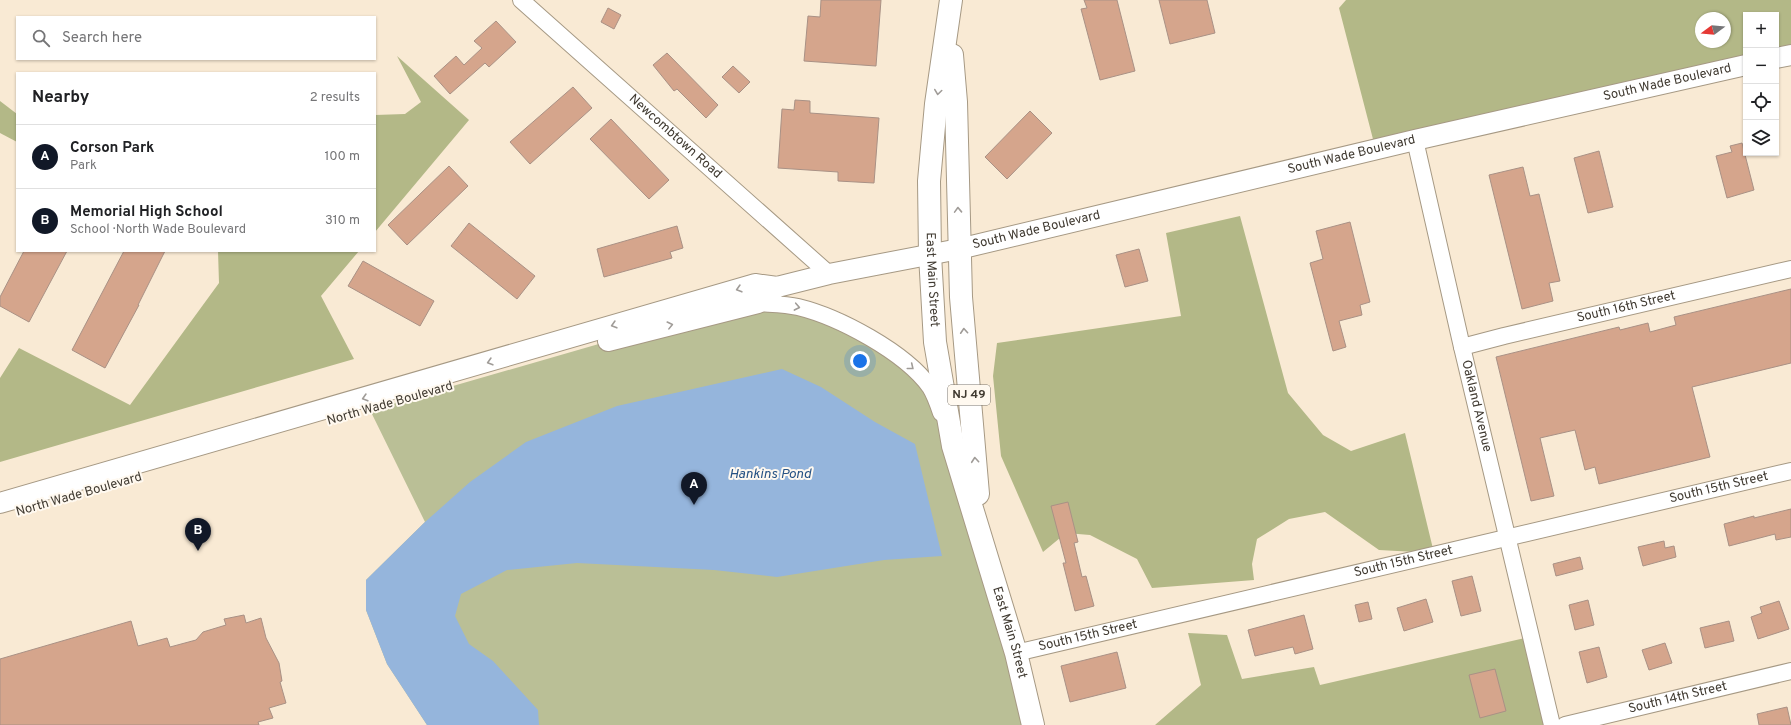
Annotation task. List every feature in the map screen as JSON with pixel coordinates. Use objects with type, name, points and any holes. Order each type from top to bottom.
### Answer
[{"type":"highway","name":"East Main Street","points":[[950,6],[956,102],[959,249],[967,373],[984,541]]},
{"type":"highway","name":"East Main Street","points":[[950,6],[936,104],[929,181],[930,255],[935,342],[954,446],[984,541],[1016,653],[1033,725]]},
{"type":"main road","points":[[1779,57],[1791,55]]},
{"type":"main road","name":"South Wade Boulevard","points":[[959,249],[1416,140],[1743,66]]},
{"type":"main road","name":"North Wade Boulevard","points":[[0,504],[755,284],[777,287],[829,274],[959,249]]},
{"type":"main road","name":"North Wade Boulevard","points":[[0,518],[616,339],[758,303],[777,287]]},
{"type":"street","name":"Newcombtown Road","points":[[521,0],[829,274]]},
{"type":"street","name":"Oakland Avenue","points":[[1416,140],[1462,347],[1552,725]]},
{"type":"street","name":"South 16th Street","points":[[1462,347],[1791,269]]},
{"type":"street","points":[[758,303],[796,306],[818,312],[836,320],[888,349],[916,371],[930,388],[954,446]]},
{"type":"street","name":"South 15th Street","points":[[1016,653],[1791,471]]},
{"type":"street","name":"South 14th Street","points":[[1565,725],[1791,671]]},
{"type":"green space","points":[[1346,0],[1791,0],[1791,48],[1779,51],[1779,12],[1743,12],[1743,60],[1374,143],[1339,8]]},
{"type":"green space","points":[[397,56],[469,120],[376,231],[376,115],[405,114],[421,102]]},
{"type":"green space","points":[[0,101],[16,113],[16,141],[0,133]]},
{"type":"green space","points":[[1240,216],[1288,393],[1323,435],[1351,451],[1405,433],[1434,553],[1379,550],[1325,512],[1289,519],[1257,539],[1252,564],[1254,580],[1152,588],[1137,559],[1090,535],[1066,533],[1043,552],[1001,456],[993,376],[997,343],[1181,316],[1166,233]]},
{"type":"green space","points":[[218,252],[358,252],[321,296],[354,359],[0,462],[0,378],[19,348],[130,405],[219,283]]},
{"type":"green space","points":[[758,303],[836,320],[930,388],[1033,725],[427,725],[387,664],[366,610],[366,580],[425,522],[370,410],[616,339]]},
{"type":"green space","points":[[1188,633],[1227,635],[1242,679],[1314,667],[1320,685],[1534,636],[1555,725],[1155,725],[1201,685]]},
{"type":"water","name":"Hankins Pond","points":[[782,369],[821,387],[875,422],[915,444],[942,556],[884,560],[777,577],[714,570],[577,563],[507,570],[461,594],[455,616],[469,644],[493,661],[538,710],[539,725],[427,725],[387,664],[366,610],[366,580],[425,522],[470,482],[526,442],[617,406]]},
{"type":"building","points":[[821,0],[881,0],[876,66],[804,61],[808,16],[820,17]]},
{"type":"building","points":[[1084,0],[1117,0],[1135,71],[1100,80],[1081,9],[1087,8]]},
{"type":"building","points":[[1159,0],[1207,0],[1215,33],[1170,44]]},
{"type":"building","points":[[608,8],[621,15],[614,29],[601,22]]},
{"type":"building","points":[[496,21],[516,42],[489,67],[485,63],[450,94],[434,76],[456,56],[464,65],[482,48],[474,41]]},
{"type":"building","points":[[667,53],[718,105],[706,118],[677,89],[674,91],[653,65]]},
{"type":"building","points":[[733,66],[750,82],[739,93],[722,77]]},
{"type":"building","points":[[573,87],[592,108],[530,164],[510,142]]},
{"type":"building","points":[[795,100],[810,101],[810,113],[879,118],[874,183],[838,181],[838,172],[778,168],[782,109],[794,110]]},
{"type":"building","points":[[1030,111],[1052,133],[1007,179],[985,157]]},
{"type":"building","points":[[611,119],[669,180],[649,199],[590,139]]},
{"type":"building","points":[[1742,143],[1743,156],[1745,156],[1754,190],[1727,198],[1716,156],[1732,152],[1730,146]]},
{"type":"building","points":[[1599,151],[1613,207],[1588,213],[1574,158]]},
{"type":"building","points":[[449,166],[468,186],[407,245],[388,225]]},
{"type":"building","points":[[1523,167],[1530,196],[1539,194],[1560,281],[1549,283],[1553,301],[1522,309],[1489,175]]},
{"type":"building","points":[[1350,222],[1370,302],[1360,305],[1362,315],[1339,321],[1346,347],[1333,351],[1310,263],[1323,259],[1316,231]]},
{"type":"building","points":[[469,223],[535,276],[517,299],[451,246]]},
{"type":"building","points":[[677,226],[683,248],[670,252],[672,258],[604,277],[597,249]]},
{"type":"building","points":[[1139,249],[1148,281],[1125,287],[1116,255]]},
{"type":"building","points":[[23,252],[66,252],[29,322],[0,306],[0,297]]},
{"type":"building","points":[[123,252],[164,252],[139,305],[105,368],[72,350]]},
{"type":"building","points":[[363,261],[434,301],[420,326],[348,286]]},
{"type":"building","points":[[1791,289],[1791,363],[1692,387],[1710,457],[1599,484],[1595,467],[1585,470],[1575,430],[1540,438],[1554,496],[1531,501],[1496,357],[1619,327],[1620,330],[1648,323],[1650,332],[1676,325],[1674,317]]},
{"type":"building","points":[[1068,502],[1078,542],[1074,543],[1082,577],[1086,576],[1094,606],[1075,611],[1063,563],[1066,563],[1051,506]]},
{"type":"building","points":[[1791,509],[1791,537],[1776,540],[1775,534],[1729,546],[1724,524],[1754,516],[1754,518]]},
{"type":"building","points":[[1664,541],[1665,548],[1674,546],[1676,557],[1643,566],[1638,547]]},
{"type":"building","points":[[1580,557],[1583,569],[1556,576],[1553,564]]},
{"type":"building","points":[[1472,576],[1481,611],[1461,616],[1452,581]]},
{"type":"building","points":[[1426,599],[1433,622],[1404,631],[1397,608]]},
{"type":"building","points":[[1588,600],[1594,625],[1575,630],[1569,605]]},
{"type":"building","points":[[1779,601],[1789,629],[1758,639],[1751,617],[1762,613],[1760,607]]},
{"type":"building","points":[[1368,602],[1372,619],[1359,622],[1355,605]]},
{"type":"building","points":[[244,615],[246,623],[261,618],[266,638],[279,663],[282,681],[280,682],[286,703],[269,708],[273,718],[258,722],[259,725],[0,725],[0,659],[131,621],[138,646],[167,638],[170,647],[196,640],[203,632],[226,625],[224,619]]},
{"type":"building","points":[[1304,615],[1313,649],[1295,654],[1293,647],[1255,656],[1248,630]]},
{"type":"building","points":[[1729,621],[1734,641],[1705,648],[1700,628]]},
{"type":"building","points":[[1665,643],[1672,663],[1649,670],[1642,650]]},
{"type":"building","points":[[1599,647],[1607,677],[1587,683],[1579,652]]},
{"type":"building","points":[[1117,652],[1126,688],[1070,702],[1061,666]]},
{"type":"building","points":[[1495,669],[1506,711],[1480,718],[1469,675]]},
{"type":"building","points":[[1787,707],[1791,725],[1759,725],[1757,714]]},
{"type":"place","name":"Corson Park","points":[[694,505]]},
{"type":"place","name":"Memorial High School","points":[[198,551]]}]
